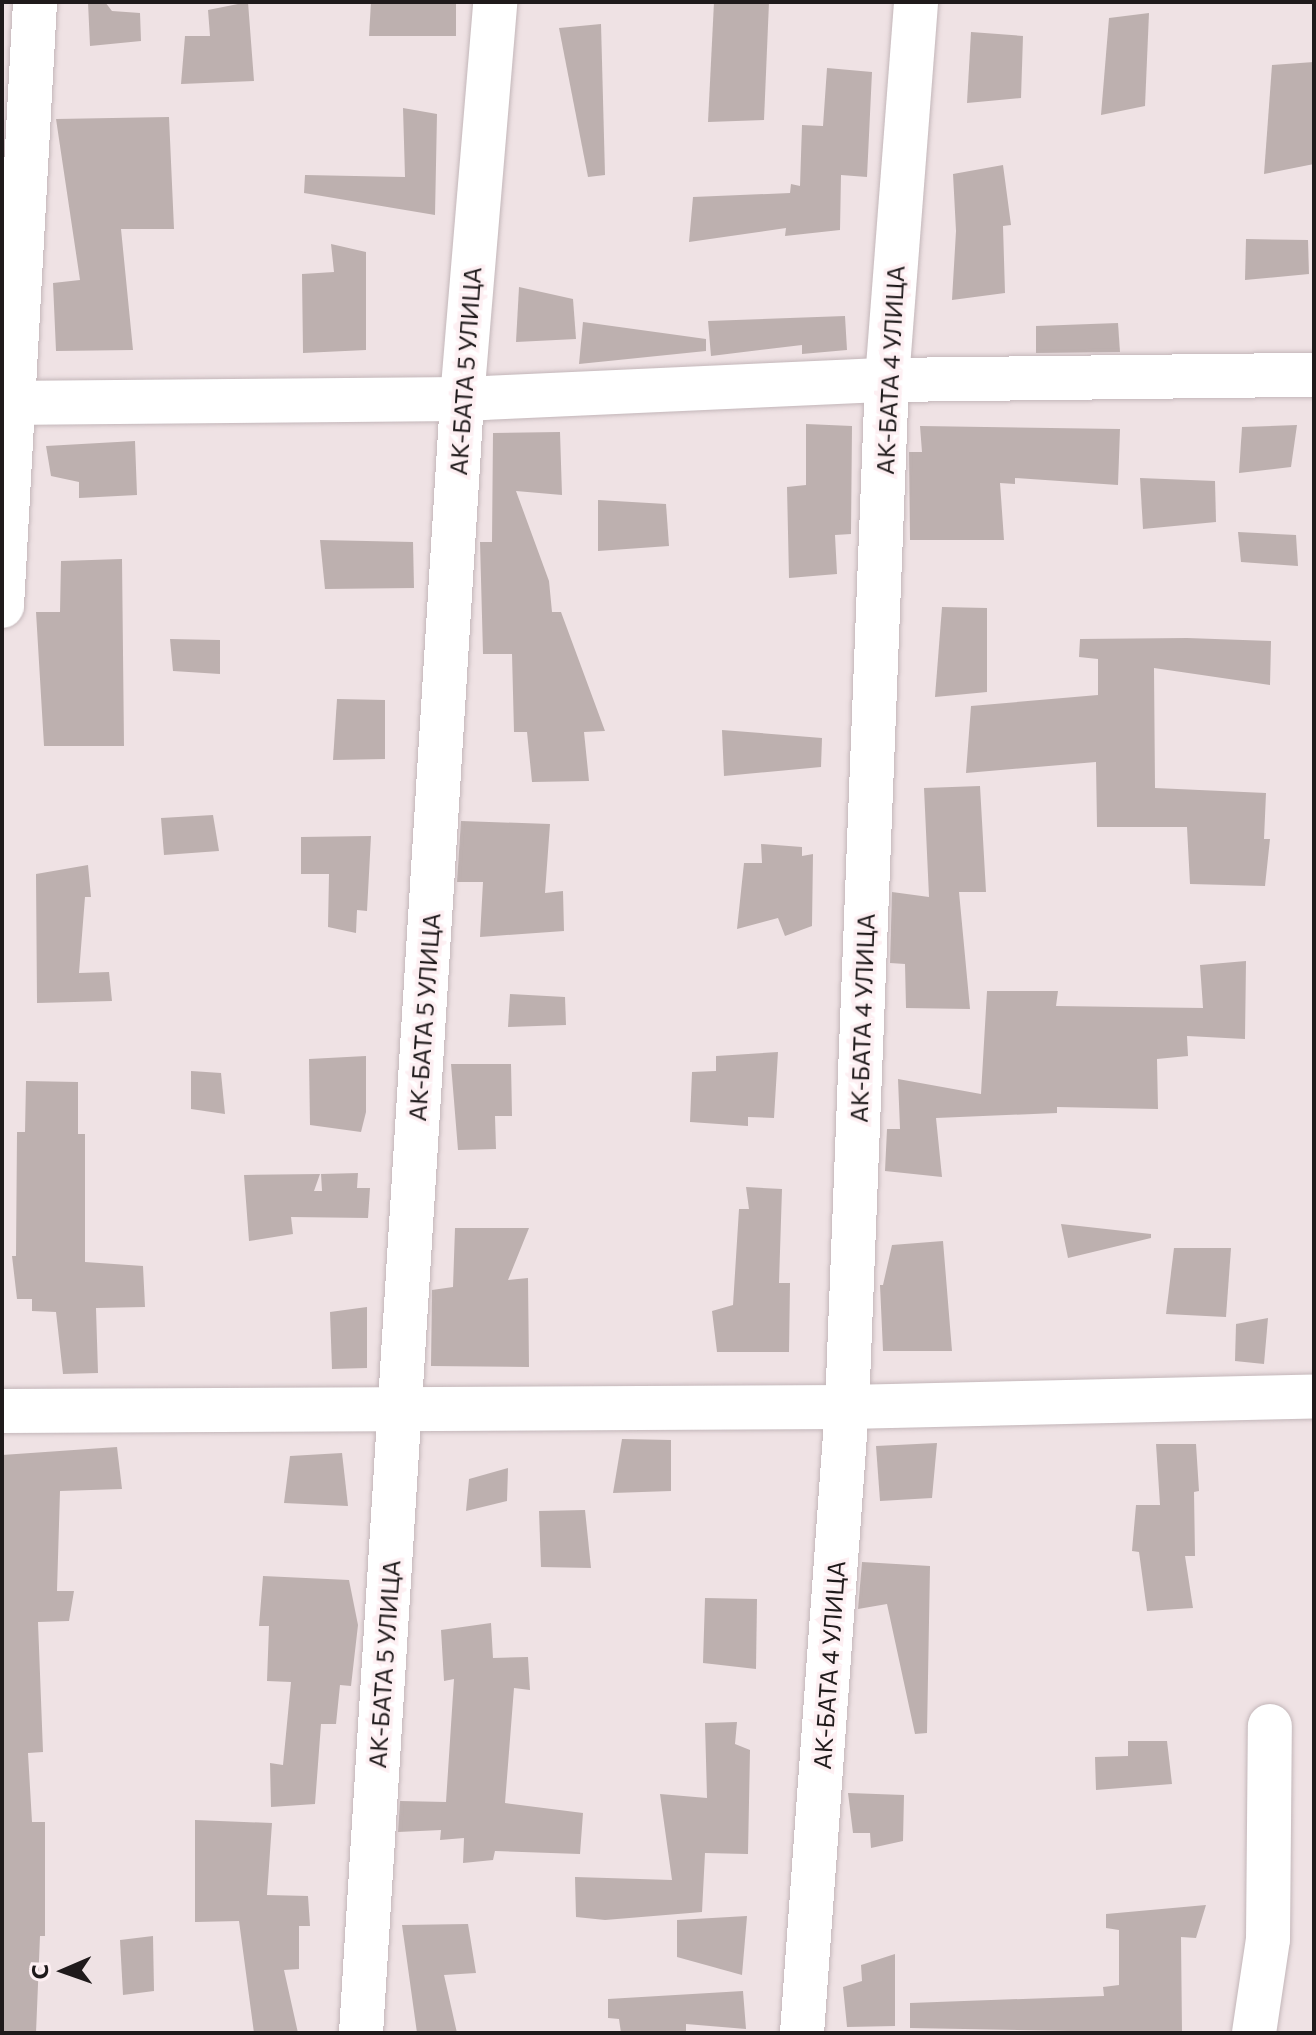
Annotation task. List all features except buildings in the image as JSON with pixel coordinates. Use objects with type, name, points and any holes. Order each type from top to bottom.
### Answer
[{"type":"street","points":[[2,606],[8,403],[35,2]]},
{"type":"street","name":"АК-БАТА 5 УЛИЦА","points":[[361,2033],[462,399],[495,2]]},
{"type":"street","name":"АК-БАТА 4 УЛИЦА","points":[[802,2033],[847,1407],[887,380],[916,2]]},
{"type":"street","points":[[8,403],[462,399],[887,380],[1314,375]]},
{"type":"street","points":[[2,1411],[399,1412],[847,1407],[1314,1396]]},
{"type":"street","points":[[1254,2033],[1268,1939],[1270,1726]]}]
